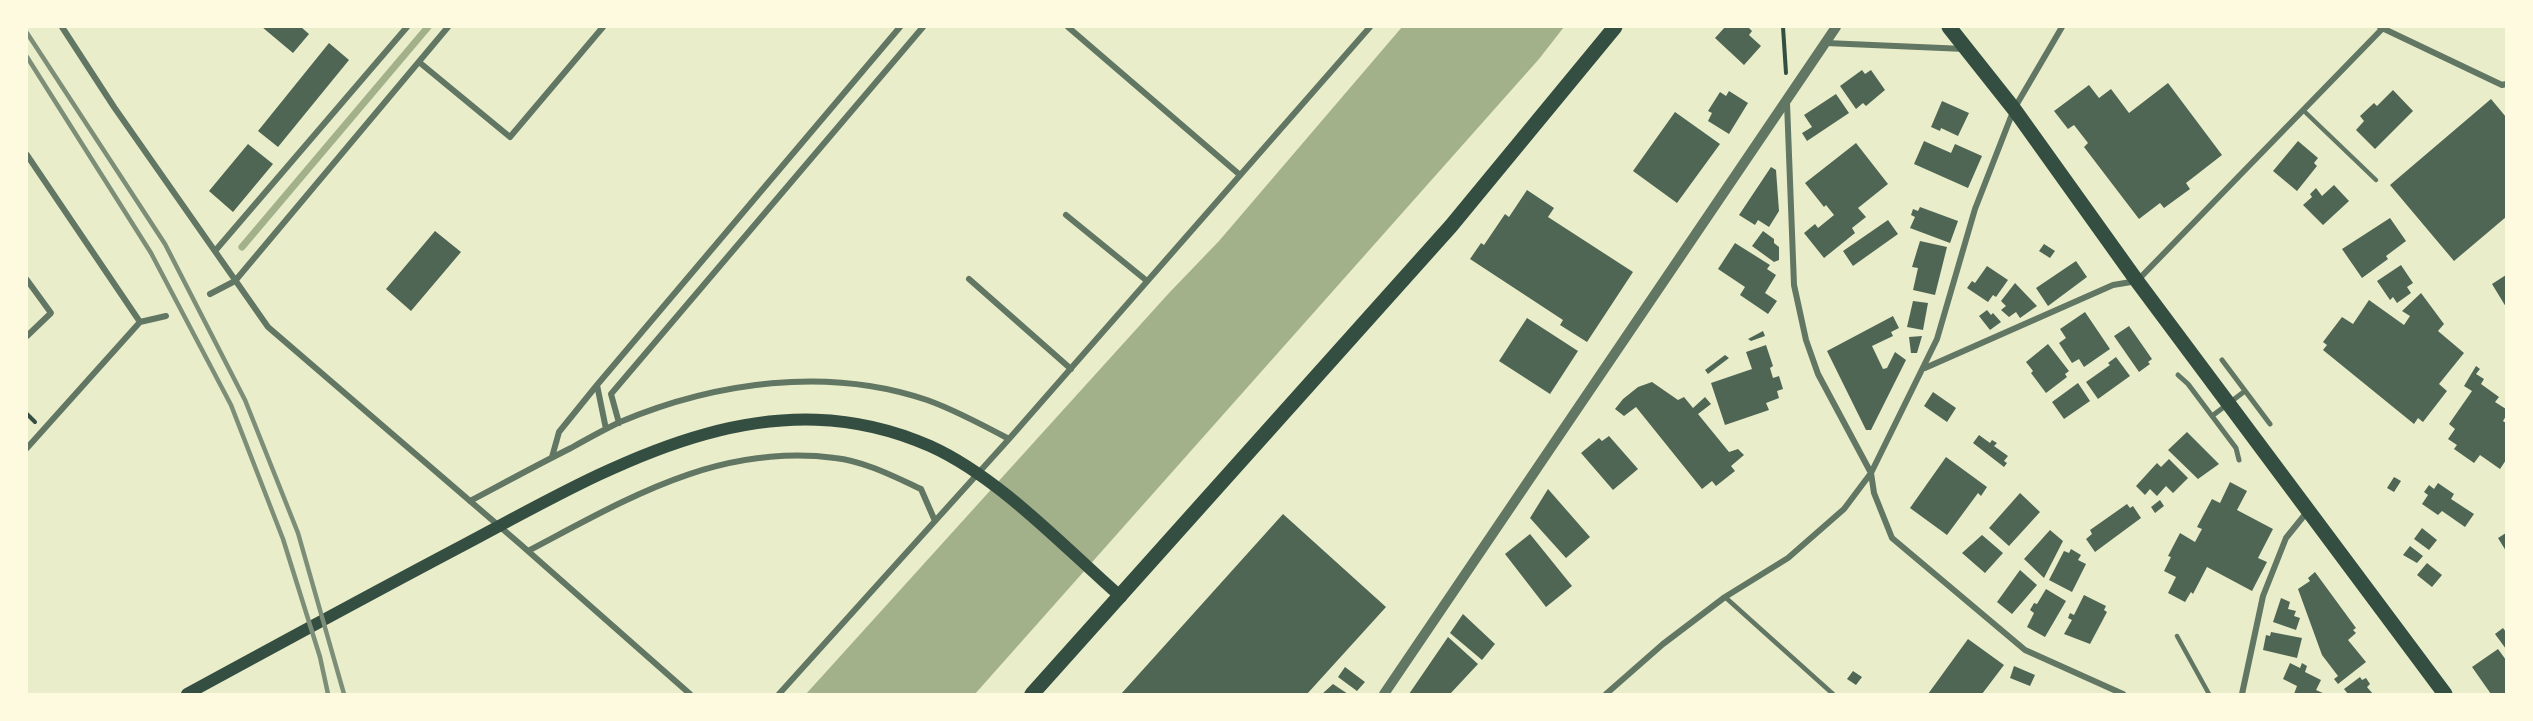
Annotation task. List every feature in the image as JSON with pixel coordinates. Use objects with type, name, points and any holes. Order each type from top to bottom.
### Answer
[{"type":"main road","points":[[1032,694],[1451,225],[1615,27]]},
{"type":"main road","points":[[1949,27],[2014,109],[2137,281],[2445,694]]},
{"type":"main road","points":[[187,694],[355,601],[575,486],[648,451],[699,434],[756,424],[820,419],[877,428],[931,447],[995,485],[1121,597]]},
{"type":"street","points":[[62,27],[268,327],[690,694]]},
{"type":"street","points":[[214,251],[407,27]]},
{"type":"street","points":[[210,294],[235,281],[448,27]]},
{"type":"street","points":[[419,62],[510,137],[603,27]]},
{"type":"street","points":[[552,457],[559,432],[900,27]]},
{"type":"street","points":[[1068,27],[1240,175]]},
{"type":"street","points":[[778,694],[978,474],[1370,27]]},
{"type":"street","points":[[1384,694],[1836,27]]},
{"type":"street","points":[[1606,694],[1663,644],[1725,597],[1788,558],[1844,509],[1872,473],[1925,368],[1937,339],[1975,209],[2014,109],[2062,27]]},
{"type":"street","points":[[619,423],[611,394],[919,28]]},
{"type":"street","points":[[1925,368],[2113,285],[2137,281],[2304,111],[2381,28],[2502,85],[2506,84]]},
{"type":"street","points":[[1826,43],[1965,49]]},
{"type":"street","points":[[1787,98],[1794,285],[1806,340],[1818,374],[1872,473],[1874,493],[1892,538],[2025,650],[2097,680],[2123,694]]},
{"type":"street","points":[[27,155],[140,322]]},
{"type":"street","points":[[1066,214],[1147,281]]},
{"type":"street","points":[[969,279],[1071,369]]},
{"type":"street","points":[[27,280],[51,313],[27,336]]},
{"type":"street","points":[[27,448],[140,322],[166,316]]},
{"type":"street","points":[[2222,360],[2270,424]]},
{"type":"street","points":[[2178,375],[2188,384],[2236,448],[2239,460]]},
{"type":"street","points":[[470,501],[619,423],[678,401],[735,388],[786,381],[889,389],[928,400],[1009,439]]},
{"type":"street","points":[[597,386],[606,429]]},
{"type":"street","points":[[2212,416],[2245,391]]},
{"type":"street","points":[[528,551],[669,480],[721,464],[783,454],[838,458],[889,474],[921,489],[935,521]]},
{"type":"street","points":[[2242,694],[2263,596],[2286,538],[2308,512]]},
{"type":"lane","points":[[2304,111],[2376,180]]},
{"type":"lane","points":[[1725,597],[1833,694]]},
{"type":"lane","points":[[2177,636],[2209,694]]},
{"type":"path","points":[[1783,27],[1787,98]]},
{"type":"shaded area","points":[[1402,27],[1564,27],[1539,59],[975,694],[806,694],[1169,293],[1219,241]]},
{"type":"building","points":[[262,27],[301,27],[309,34],[293,53]]},
{"type":"building","points":[[1725,27],[1748,27],[1752,31],[1749,35],[1761,46],[1744,65],[1715,38]]},
{"type":"building","points":[[329,43],[349,60],[278,147],[258,131]]},
{"type":"building","points":[[1862,70],[1865,74],[1871,70],[1885,90],[1866,106],[1863,103],[1856,109],[1840,86]]},
{"type":"building","points":[[2168,83],[2222,155],[2186,183],[2190,189],[2164,208],[2160,203],[2139,219],[2084,147],[2088,143],[2074,125],[2068,129],[2054,111],[2089,85],[2099,98],[2111,89],[2129,113]]},
{"type":"building","points":[[2393,90],[2413,111],[2375,149],[2356,130],[2364,121],[2360,116],[2374,103],[2377,106]]},
{"type":"building","points":[[1729,91],[1748,103],[1729,134],[1708,121],[1712,113],[1708,111],[1720,92],[1726,96]]},
{"type":"building","points":[[1836,94],[1849,113],[1807,141],[1802,133],[1812,127],[1804,115]]},
{"type":"building","points":[[2491,99],[2506,117],[2506,217],[2454,261],[2390,185]]},
{"type":"building","points":[[1942,101],[1969,113],[1958,136],[1941,128],[1940,131],[1931,127]]},
{"type":"building","points":[[1675,112],[1720,144],[1677,203],[1633,171]]},
{"type":"building","points":[[1924,141],[1951,153],[1955,144],[1982,156],[1968,188],[1914,164]]},
{"type":"building","points":[[2298,141],[2318,158],[2314,163],[2317,166],[2297,191],[2273,171]]},
{"type":"building","points":[[1856,143],[1888,184],[1858,208],[1866,217],[1852,228],[1855,233],[1824,258],[1804,233],[1815,224],[1818,228],[1834,215],[1826,205],[1824,207],[1805,183]]},
{"type":"building","points":[[248,144],[273,164],[233,212],[209,191]]},
{"type":"building","points":[[1771,167],[1776,170],[1779,211],[1769,227],[1758,220],[1755,225],[1739,215]]},
{"type":"building","points":[[2334,185],[2349,201],[2323,225],[2303,205],[2312,197],[2310,194],[2316,188],[2322,196]]},
{"type":"building","points":[[1527,190],[1554,208],[1548,217],[1633,272],[1587,342],[1560,325],[1563,320],[1470,259],[1481,243],[1484,245],[1505,214],[1509,217]]},
{"type":"building","points":[[1920,207],[1958,221],[1950,243],[1910,228],[1915,217],[1911,215],[1913,209],[1918,211]]},
{"type":"building","points":[[2390,218],[2406,241],[2386,256],[2388,259],[2362,278],[2342,249]]},
{"type":"building","points":[[1888,220],[1898,234],[1853,266],[1843,251]]},
{"type":"building","points":[[435,231],[461,252],[411,311],[386,289]]},
{"type":"building","points":[[1763,231],[1774,239],[1774,243],[1779,247],[1779,260],[1774,262],[1752,246]]},
{"type":"building","points":[[1920,241],[1947,247],[1935,295],[1913,290],[1918,268],[1912,267]]},
{"type":"building","points":[[1735,243],[1770,265],[1767,269],[1776,275],[1765,293],[1777,301],[1768,314],[1740,295],[1745,287],[1718,269]]},
{"type":"building","points":[[2044,244],[2055,251],[2050,258],[2039,251]]},
{"type":"building","points":[[2076,261],[2087,277],[2048,306],[2036,288]]},
{"type":"building","points":[[2401,265],[2413,283],[2407,287],[2411,293],[2397,303],[2393,297],[2390,300],[2377,281]]},
{"type":"building","points":[[1987,266],[2008,280],[1996,297],[1993,295],[1988,302],[1967,288],[1972,281],[1975,283]]},
{"type":"building","points":[[2506,275],[2506,307],[2492,284]]},
{"type":"building","points":[[2015,283],[2037,306],[2020,318],[2016,312],[2009,317],[2001,310],[2006,306],[2001,301]]},
{"type":"building","points":[[2421,293],[2444,324],[2438,331],[2464,353],[2439,384],[2447,391],[2423,422],[2418,418],[2414,424],[2323,350],[2327,345],[2323,342],[2342,317],[2353,324],[2369,300],[2404,325],[2410,316],[2402,311]]},
{"type":"building","points":[[1913,301],[1928,303],[1923,330],[1907,327]]},
{"type":"building","points":[[1987,310],[2001,322],[1990,330],[1979,316]]},
{"type":"building","points":[[2085,312],[2110,349],[2084,367],[2079,359],[2072,363],[2059,343],[2066,338],[2060,329]]},
{"type":"building","points":[[1893,316],[1899,328],[1891,332],[1893,336],[1872,346],[1883,369],[1887,368],[1895,352],[1906,360],[1871,430],[1866,430],[1827,351]]},
{"type":"building","points":[[1527,318],[1578,351],[1550,394],[1499,361]]},
{"type":"building","points":[[2129,326],[2152,359],[2148,362],[2150,364],[2139,372],[2114,336]]},
{"type":"building","points":[[1763,331],[1765,336],[1751,341],[1748,339]]},
{"type":"building","points":[[1922,336],[1917,353],[1911,353],[1909,337]]},
{"type":"building","points":[[2048,344],[2069,371],[2065,374],[2067,377],[2046,393],[2026,362]]},
{"type":"building","points":[[1766,345],[1773,366],[1770,368],[1773,378],[1779,376],[1783,389],[1777,391],[1779,398],[1766,403],[1769,410],[1725,425],[1711,383],[1752,369],[1746,352]]},
{"type":"building","points":[[1725,355],[1729,358],[1708,374],[1705,370]]},
{"type":"building","points":[[2116,357],[2130,376],[2098,399],[2086,382],[2110,365],[2108,363]]},
{"type":"building","points":[[2476,366],[2480,369],[2476,374],[2484,379],[2481,384],[2499,397],[2495,402],[2506,409],[2503,421],[2506,423],[2506,460],[2500,469],[2480,455],[2474,463],[2454,449],[2457,445],[2448,439],[2455,429],[2449,424],[2472,391],[2464,386]]},
{"type":"building","points":[[1652,382],[1678,400],[1684,397],[1693,408],[1705,397],[1711,404],[1698,414],[1729,452],[1738,449],[1744,455],[1731,466],[1735,471],[1716,486],[1712,481],[1702,489],[1636,407],[1624,416],[1615,409],[1638,387]]},
{"type":"building","points":[[2078,383],[2090,401],[2064,419],[2052,402]]},
{"type":"building","points":[[1933,392],[1956,408],[1947,422],[1924,406]]},
{"type":"building","points":[[2187,432],[2219,464],[2198,479],[2168,450]]},
{"type":"building","points":[[1979,435],[1990,443],[1992,440],[1997,443],[1994,446],[2008,456],[2004,461],[2007,463],[2004,467],[1973,443]]},
{"type":"building","points":[[1609,436],[1638,469],[1613,490],[1581,453],[1599,438],[1602,441]]},
{"type":"building","points":[[1946,457],[1987,487],[1981,496],[1978,493],[1947,535],[1910,508]]},
{"type":"building","points":[[2169,459],[2188,478],[2173,493],[2166,486],[2157,496],[2150,489],[2145,495],[2136,486],[2157,463],[2161,467]]},
{"type":"building","points":[[2394,477],[2401,481],[2394,492],[2387,488]]},
{"type":"building","points":[[2230,482],[2247,491],[2237,510],[2273,529],[2258,558],[2267,562],[2252,591],[2207,567],[2193,594],[2191,592],[2185,602],[2168,593],[2176,577],[2164,571],[2171,557],[2168,556],[2180,533],[2195,542],[2202,529],[2197,527],[2212,499],[2220,503]]},
{"type":"building","points":[[2438,483],[2454,494],[2451,499],[2474,514],[2465,527],[2442,511],[2438,515],[2422,504],[2428,495],[2424,492],[2429,485],[2434,489]]},
{"type":"building","points":[[1548,489],[1590,537],[1566,558],[1530,518]]},
{"type":"building","points":[[2020,493],[2040,512],[2009,546],[1989,528]]},
{"type":"building","points":[[2160,500],[2164,506],[2155,513],[2151,507]]},
{"type":"building","points":[[2127,504],[2130,508],[2133,506],[2141,518],[2095,552],[2086,539],[2092,534],[2090,530]]},
{"type":"building","points":[[1283,514],[1386,607],[1307,694],[1121,694]]},
{"type":"building","points":[[2422,528],[2437,540],[2429,550],[2414,539]]},
{"type":"building","points":[[2050,530],[2063,541],[2044,578],[2024,559]]},
{"type":"building","points":[[2506,533],[2506,551],[2498,538]]},
{"type":"building","points":[[1530,534],[1572,586],[1546,607],[1505,554]]},
{"type":"building","points":[[1982,535],[2003,553],[1985,573],[1962,553]]},
{"type":"building","points":[[2410,546],[2423,556],[2417,563],[2403,555]]},
{"type":"building","points":[[2071,549],[2081,555],[2078,560],[2086,564],[2072,592],[2049,580],[2064,551],[2069,553]]},
{"type":"building","points":[[2427,563],[2442,575],[2432,587],[2417,575]]},
{"type":"building","points":[[2020,570],[2037,585],[2012,614],[1997,602]]},
{"type":"building","points":[[2315,572],[2356,628],[2353,630],[2356,633],[2348,640],[2366,662],[2338,684],[2334,679],[2338,676],[2322,655],[2298,589],[2310,581],[2308,578]]},
{"type":"building","points":[[2046,589],[2066,601],[2045,637],[2027,627],[2034,613],[2030,610],[2034,603],[2037,604]]},
{"type":"building","points":[[2084,595],[2106,606],[2104,610],[2107,612],[2090,644],[2064,634],[2072,620],[2068,618],[2070,613],[2074,615]]},
{"type":"building","points":[[2281,598],[2290,602],[2288,609],[2296,611],[2294,616],[2300,618],[2296,630],[2273,622]]},
{"type":"building","points":[[1463,614],[1495,644],[1482,660],[1450,633]]},
{"type":"building","points":[[2503,628],[2506,632],[2506,649],[2495,634]]},
{"type":"building","points":[[2271,632],[2302,638],[2297,658],[2263,650],[2266,635],[2270,636]]},
{"type":"building","points":[[1448,637],[1478,664],[1450,694],[1409,694]]},
{"type":"building","points":[[1968,639],[2004,665],[1982,694],[1928,694]]},
{"type":"building","points":[[2498,649],[2506,660],[2506,694],[2491,694],[2472,667]]},
{"type":"building","points":[[2290,663],[2300,668],[2302,663],[2307,666],[2305,672],[2321,680],[2316,690],[2325,694],[2294,694],[2297,686],[2283,679]]},
{"type":"building","points":[[2014,666],[2035,675],[2030,686],[2010,678]]},
{"type":"building","points":[[1345,667],[1365,682],[1357,691],[1338,677]]},
{"type":"building","points":[[1853,671],[1862,677],[1856,685],[1847,679]]},
{"type":"building","points":[[2360,677],[2362,680],[2366,678],[2370,684],[2367,687],[2373,694],[2348,694],[2344,689]]},
{"type":"building","points":[[1333,684],[1348,694],[1322,694]]},
{"type":"waterway","points":[[242,247],[428,27]]},
{"type":"railway","points":[[27,33],[165,244],[245,400],[298,533],[344,694]]},
{"type":"railway","points":[[27,57],[151,253],[231,405],[283,539],[320,657],[328,694]]}]
